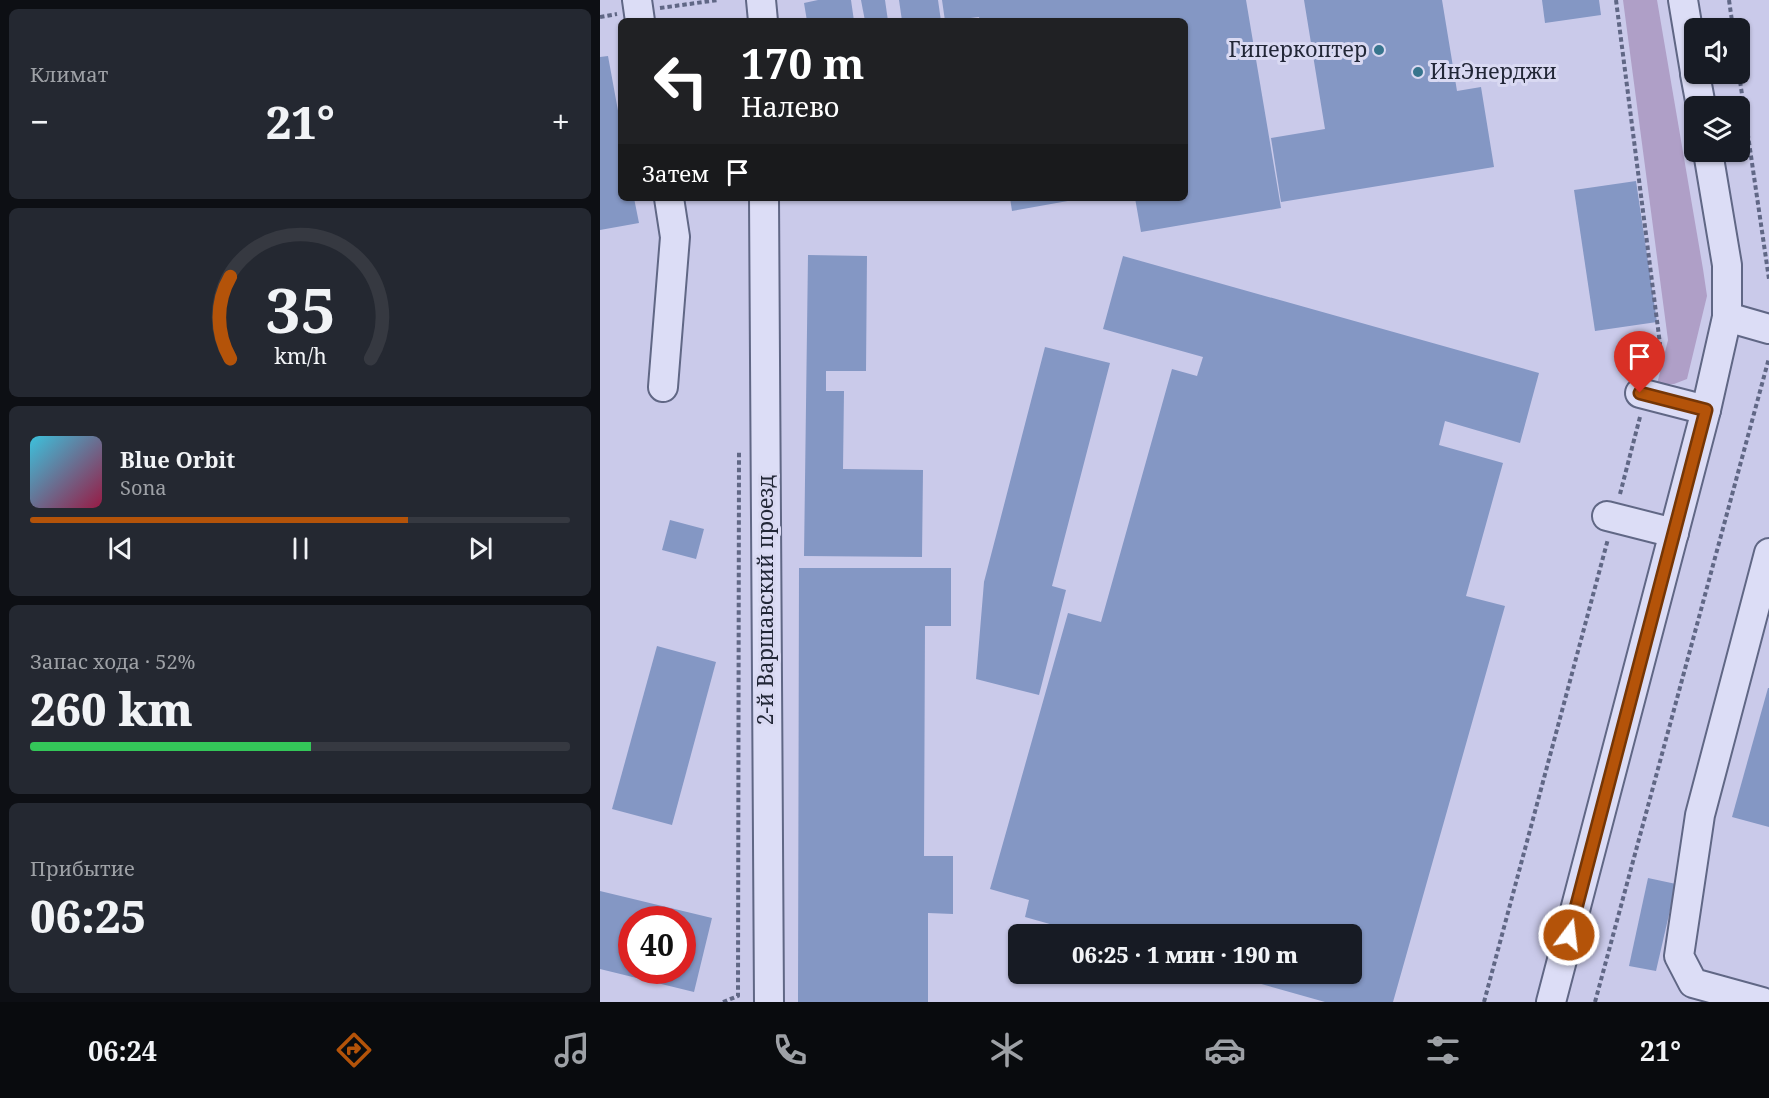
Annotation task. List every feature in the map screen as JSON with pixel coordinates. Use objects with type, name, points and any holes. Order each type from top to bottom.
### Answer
[{"type":"street","points":[[637,0],[640,18]]},
{"type":"street","points":[[761,0],[763,18]]},
{"type":"street","points":[[1683,0],[1686,18]]},
{"type":"street","points":[[1551,1002],[1706,410],[1727,317],[1727,266],[1710,162]]},
{"type":"street","points":[[663,387],[675,237],[669,201]]},
{"type":"street","name":"2-й Варшавский проезд","points":[[764,201],[769,1002]]},
{"type":"street","points":[[1727,317],[1769,329]]},
{"type":"street","points":[[1640,393],[1706,410]]},
{"type":"street","points":[[1607,516],[1674,533]]},
{"type":"street","points":[[1762,1002],[1693,983],[1679,956],[1700,815],[1769,553]]},
{"type":"path","points":[[1729,0],[1732,18]]},
{"type":"path","points":[[1740,84],[1769,279]]},
{"type":"path","points":[[1595,1002],[1769,358]]},
{"type":"path","points":[[723,1002],[738,996],[739,448]]},
{"type":"shaded area","points":[[1623,0],[1657,0],[1707,296],[1687,379],[1674,384],[1657,384],[1668,340]]},
{"type":"building","points":[[818,0],[851,0],[854,18],[806,18],[804,3]]},
{"type":"building","points":[[861,0],[885,0],[888,18],[864,18]]},
{"type":"building","points":[[899,0],[938,0],[941,18],[902,18]]},
{"type":"building","points":[[942,0],[1246,0],[1281,208],[1141,232],[1136,201],[1188,201],[1188,18],[945,18]]},
{"type":"building","points":[[1304,0],[1442,0],[1457,91],[1481,87],[1494,167],[1281,202],[1271,138],[1325,129]]},
{"type":"building","points":[[1542,0],[1599,0],[1601,15],[1545,23]]},
{"type":"building","points":[[608,56],[618,111],[618,201],[635,201],[639,223],[600,230],[600,57]]},
{"type":"building","points":[[1636,181],[1657,322],[1595,331],[1574,190]]},
{"type":"building","points":[[1010,201],[1068,201],[1012,211]]},
{"type":"building","points":[[808,255],[867,256],[866,371],[826,371],[826,391],[844,391],[843,469],[923,470],[922,557],[804,556]]},
{"type":"building","points":[[1123,256],[1539,373],[1520,443],[1445,421],[1439,445],[1503,463],[1466,596],[1505,606],[1393,1002],[1325,1002],[1261,984],[1362,984],[1362,924],[1050,924],[1025,917],[1029,900],[990,889],[1068,613],[1101,622],[1172,369],[1197,376],[1203,357],[1103,329]]},
{"type":"building","points":[[1045,347],[1110,363],[1052,586],[1066,590],[1039,695],[976,679],[984,582]]},
{"type":"building","points":[[670,520],[704,529],[696,559],[662,550]]},
{"type":"building","points":[[799,568],[951,568],[951,626],[925,626],[924,856],[953,856],[953,914],[928,913],[928,1002],[798,1002]]},
{"type":"building","points":[[657,646],[716,662],[672,825],[612,809]]},
{"type":"building","points":[[1769,688],[1769,827],[1732,817]]},
{"type":"building","points":[[1648,878],[1676,884],[1656,971],[1629,966]]},
{"type":"building","points":[[600,891],[662,906],[618,906],[618,973],[600,969]]},
{"type":"building","points":[[696,914],[712,918],[696,984]]},
{"type":"building","points":[[661,984],[696,984],[694,992]]},
{"type":"place","name":"Гиперкоптер","points":[[1379,50]]},
{"type":"place","name":"ИнЭнерджи","points":[[1418,72]]},
{"type":"route","points":[[1569,935],[1706,410],[1640,393]]}]
